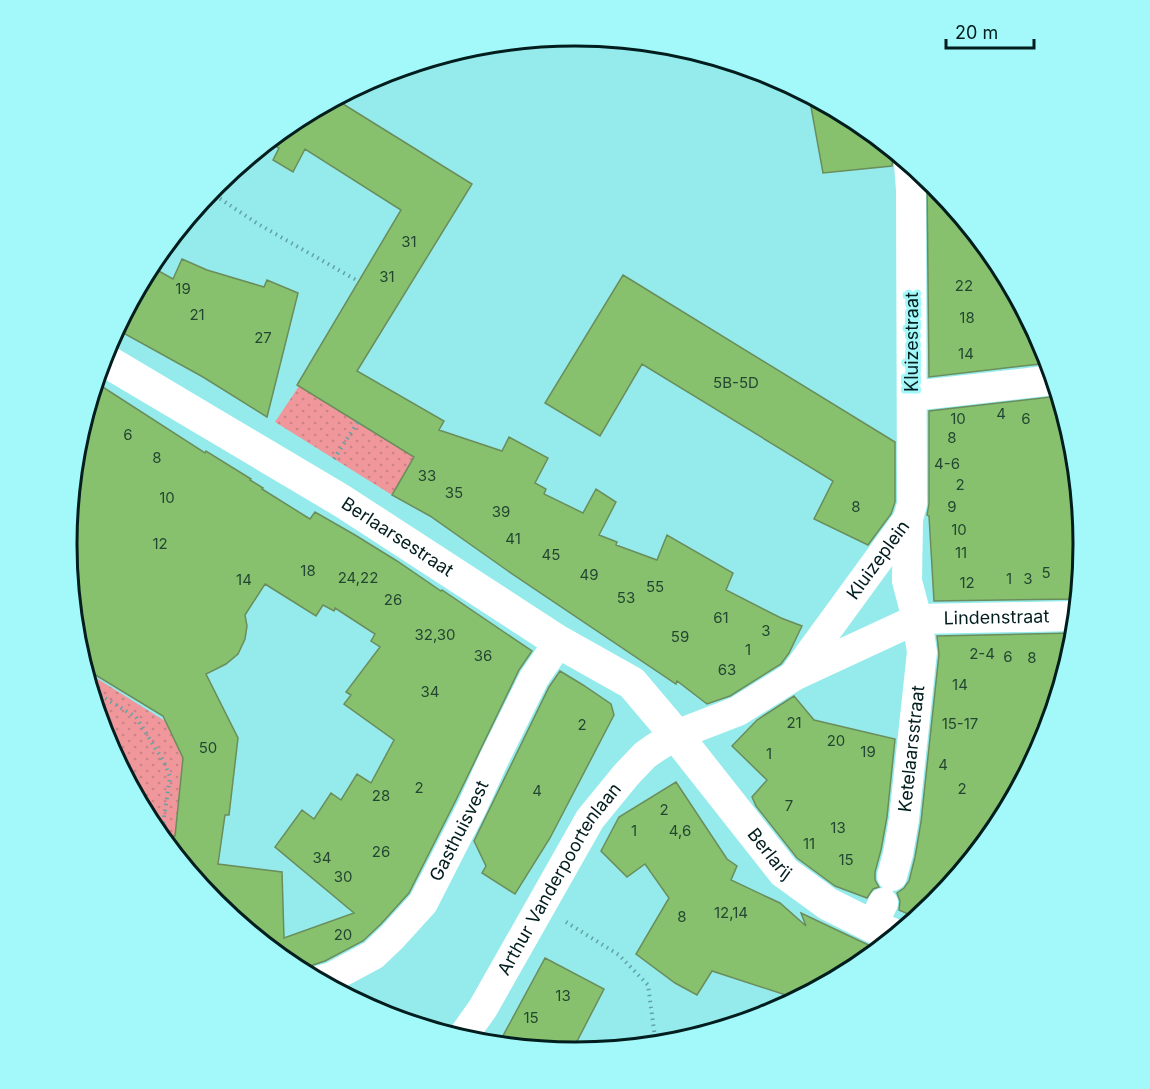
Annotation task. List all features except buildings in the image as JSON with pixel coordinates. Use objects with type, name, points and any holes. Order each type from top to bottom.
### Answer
[{"type":"street","name":"Kluizestraat","points":[[908,519],[912,504],[909,176]]},
{"type":"street","name":"Berlaarsestraat","points":[[111,363],[318,486],[559,642],[632,683],[676,735]]},
{"type":"street","points":[[912,396],[1046,381]]},
{"type":"street","name":"Kluizeplein","points":[[676,735],[738,711],[794,676],[917,619],[906,580],[908,519]]},
{"type":"street","name":"Kluizeplein","points":[[794,676],[908,519]]},
{"type":"street","name":"Lindenstraat","points":[[917,619],[1068,616]]},
{"type":"street","name":"Ketelaarsstraat","points":[[886,910],[904,819],[922,652],[917,619]]},
{"type":"street","name":"Gasthuisvest","points":[[329,978],[373,955],[423,903],[534,678],[559,642]]},
{"type":"street","name":"Berlarij","points":[[676,735],[784,872],[828,904],[886,910]]},
{"type":"street","name":"Arthur Vanderpoortenlaan","points":[[467,1031],[483,1008],[590,819],[645,755],[676,735]]},
{"type":"path","points":[[218,197],[258,224],[358,281]]},
{"type":"path","points":[[318,486],[357,422]]},
{"type":"path","points":[[100,695],[136,717],[164,762],[170,777],[163,824]]},
{"type":"path","points":[[541,906],[619,955],[648,986],[655,1036]]},
{"type":"shaded area","points":[[299,386],[414,457],[392,495],[275,422]]},
{"type":"shaded area","points":[[95,677],[165,721],[183,758],[174,840],[128,765],[103,705]]}]
